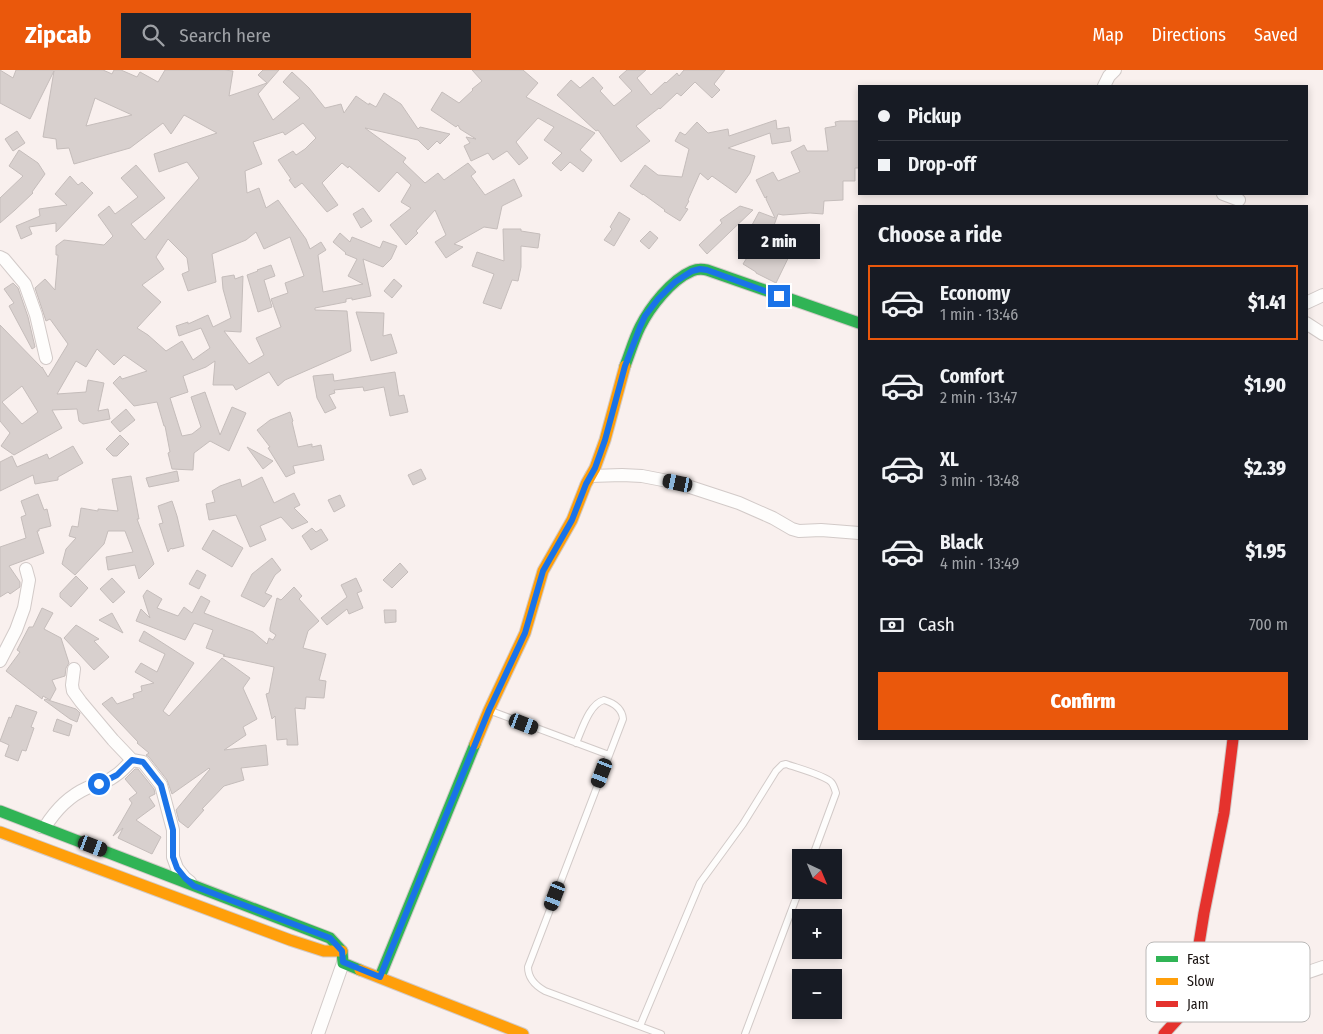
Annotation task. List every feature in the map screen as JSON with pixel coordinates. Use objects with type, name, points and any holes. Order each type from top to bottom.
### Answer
[{"type":"street","points":[[1104,85],[1115,70]]},
{"type":"street","points":[[1226,195],[1239,200]]},
{"type":"street","points":[[0,256],[25,284],[36,315],[46,358]]},
{"type":"street","points":[[380,977],[489,710],[525,633],[543,571],[572,520],[586,484],[595,468],[605,440],[627,358],[645,316],[666,290],[683,276],[700,269],[858,323]]},
{"type":"street","points":[[1308,302],[1323,295]]},
{"type":"street","points":[[1308,324],[1323,334]]},
{"type":"street","points":[[591,476],[642,476],[678,483],[739,504],[799,531],[821,530],[858,533]]},
{"type":"street","points":[[0,661],[16,630],[24,608],[29,580],[26,570]]},
{"type":"street","points":[[74,669],[73,691],[113,740],[132,760],[143,762],[161,785],[173,830],[173,857],[177,868],[194,886]]},
{"type":"street","points":[[1200,942],[1204,913],[1224,813],[1233,740]]},
{"type":"street","points":[[41,827],[45,827],[54,814],[70,798],[87,788],[109,780],[132,760]]},
{"type":"street","points":[[0,811],[330,938],[343,957]]},
{"type":"street","points":[[16,817],[4,833],[290,940],[343,957],[380,977],[523,1034]]},
{"type":"street","points":[[318,1034],[343,957]]},
{"type":"street","points":[[1310,971],[1323,967]]},
{"type":"street","points":[[1164,1034],[1175,1022]]},
{"type":"lane","points":[[576,744],[591,710],[597,703],[604,700],[622,712],[622,719],[609,755],[528,967],[528,972],[533,982],[545,991],[661,1034]]},
{"type":"lane","points":[[489,710],[609,755]]},
{"type":"lane","points":[[640,1026],[700,883],[743,824],[776,771],[782,765],[786,764],[825,778],[832,783],[834,788],[836,794],[815,849]]},
{"type":"lane","points":[[745,1034],[796,899]]},
{"type":"building","points":[[0,70],[13,78],[16,70],[103,70],[112,74],[114,70],[121,70],[137,77],[140,72],[158,82],[165,70],[233,71],[229,96],[267,83],[258,75],[263,70],[279,70],[258,94],[273,120],[300,98],[283,82],[292,72],[309,88],[325,108],[341,104],[344,113],[356,96],[369,105],[369,103],[376,107],[384,93],[401,104],[418,129],[420,127],[450,134],[440,144],[437,141],[428,150],[418,140],[365,128],[406,158],[403,162],[425,183],[438,173],[444,180],[468,163],[476,172],[471,176],[485,195],[514,179],[522,196],[502,206],[497,229],[484,227],[454,244],[463,247],[446,258],[435,242],[446,235],[435,210],[416,231],[418,233],[406,245],[390,225],[411,208],[401,202],[411,185],[397,172],[379,192],[349,166],[348,168],[342,163],[322,183],[338,205],[327,212],[302,183],[295,188],[278,160],[293,151],[296,155],[316,138],[303,123],[285,135],[283,132],[253,142],[262,164],[245,171],[247,193],[259,188],[266,208],[278,200],[306,239],[310,249],[321,242],[326,250],[318,255],[323,292],[363,284],[348,276],[357,259],[345,254],[333,242],[340,233],[350,242],[352,237],[380,248],[383,241],[397,246],[391,259],[383,267],[363,259],[371,296],[352,300],[352,298],[346,299],[346,302],[315,308],[315,310],[347,311],[351,351],[285,380],[278,386],[269,372],[236,390],[233,385],[213,385],[215,361],[206,367],[183,376],[188,392],[170,398],[182,436],[192,434],[201,427],[191,397],[205,392],[220,435],[232,407],[246,413],[229,451],[210,441],[194,453],[193,470],[172,469],[165,426],[157,402],[134,406],[113,383],[120,376],[122,379],[147,371],[124,355],[114,365],[97,349],[86,367],[76,361],[57,394],[86,392],[88,380],[104,383],[98,411],[108,409],[110,419],[83,424],[79,421],[77,409],[52,410],[62,428],[14,455],[1,446],[10,433],[0,421],[0,325],[42,367],[48,377],[68,344],[50,319],[46,321],[35,288],[45,279],[55,290],[58,255],[56,255],[56,246],[64,240],[104,245],[113,236],[98,215],[109,206],[115,214],[138,197],[121,178],[136,165],[165,198],[131,224],[145,240],[199,178],[187,162],[159,172],[154,154],[217,133],[184,115],[171,134],[163,123],[130,148],[74,164],[69,148],[57,149],[56,139],[43,137],[54,71],[30,119],[0,103]],"holes":[[[95,98],[99,100],[132,115],[86,126]],[[256,232],[264,249],[290,237],[304,276],[285,283],[288,293],[271,299],[281,327],[256,338],[264,355],[249,364],[224,331],[241,332],[243,276],[235,279],[234,275],[222,277],[223,289],[231,318],[213,327],[208,315],[188,324],[188,322],[176,326],[179,336],[201,328],[210,348],[193,360],[182,341],[166,351],[137,328],[161,302],[142,285],[164,269],[156,257],[168,239],[187,258],[189,271],[182,274],[188,291],[216,282],[212,254],[246,240]],[[22,386],[38,412],[22,424],[2,402]]]},
{"type":"building","points":[[472,70],[523,70],[538,83],[526,97],[595,133],[580,150],[592,160],[583,172],[570,162],[561,171],[552,163],[562,153],[544,140],[554,127],[538,118],[516,142],[528,158],[519,165],[507,151],[493,160],[488,153],[471,161],[464,146],[470,143],[466,137],[476,139],[460,129],[458,125],[456,127],[431,110],[442,92],[459,103],[473,90],[482,81]]},
{"type":"building","points":[[627,70],[646,70],[637,78],[651,95],[665,82],[677,73],[679,76],[684,70],[725,70],[714,84],[720,90],[712,98],[695,82],[681,96],[677,93],[660,109],[636,126],[650,141],[621,162],[598,130],[596,131],[557,95],[571,80],[580,88],[593,77],[603,88],[600,91],[614,106],[632,91],[619,77]]},
{"type":"building","points":[[776,120],[777,129],[789,127],[791,141],[772,144],[770,133],[728,148],[755,156],[750,173],[736,193],[712,176],[708,180],[700,173],[685,208],[688,209],[680,221],[630,186],[645,165],[658,175],[682,177],[689,149],[675,141],[680,132],[685,135],[697,122],[708,133],[728,129],[729,136]]},
{"type":"building","points":[[858,121],[858,168],[855,168],[855,181],[843,181],[843,200],[824,201],[823,214],[778,214],[772,231],[796,242],[776,283],[743,264],[748,256],[738,251],[759,212],[775,218],[766,199],[767,196],[765,198],[756,180],[773,172],[778,181],[800,172],[791,152],[804,145],[807,151],[828,151],[825,128],[836,126],[835,122]]},
{"type":"building","points":[[17,131],[25,143],[13,151],[5,139]]},
{"type":"building","points":[[19,150],[38,163],[45,174],[33,193],[0,223],[0,198],[23,176],[9,166]]},
{"type":"building","points":[[70,176],[78,185],[82,182],[93,193],[56,232],[56,223],[29,227],[32,234],[21,239],[16,226],[40,216],[39,209],[67,205],[55,194]]},
{"type":"building","points":[[740,206],[753,210],[707,254],[699,245],[722,223],[720,220]]},
{"type":"building","points":[[363,208],[372,221],[361,228],[353,214]]},
{"type":"building","points":[[619,212],[630,219],[614,246],[604,240],[612,229],[610,227]]},
{"type":"building","points":[[503,229],[521,229],[521,231],[540,234],[538,248],[521,246],[521,267],[518,281],[512,280],[501,309],[483,303],[494,274],[472,266],[477,252],[504,261]]},
{"type":"building","points":[[650,231],[658,238],[649,249],[640,241]]},
{"type":"building","points":[[271,265],[275,276],[264,280],[272,307],[258,312],[247,275]]},
{"type":"building","points":[[394,279],[402,286],[392,298],[384,291]]},
{"type":"building","points":[[13,283],[18,288],[28,317],[35,347],[32,349],[9,306],[14,303],[4,289]]},
{"type":"building","points":[[356,312],[384,313],[383,336],[391,334],[397,353],[371,361]]},
{"type":"building","points":[[395,372],[399,396],[404,395],[408,412],[390,416],[384,387],[364,391],[363,387],[334,390],[335,393],[329,395],[336,408],[325,413],[317,398],[313,376],[333,374],[334,381]]},
{"type":"building","points":[[126,409],[135,420],[120,432],[111,422]]},
{"type":"building","points":[[290,412],[298,447],[312,444],[312,447],[321,445],[324,460],[293,466],[295,473],[286,477],[268,448],[270,447],[257,430],[270,420]]},
{"type":"building","points":[[120,435],[129,444],[117,456],[113,456],[106,449]]},
{"type":"building","points":[[73,446],[83,463],[58,477],[58,480],[35,484],[33,475],[0,491],[0,462],[12,456],[17,467],[47,454],[49,459]]},
{"type":"building","points":[[247,447],[273,461],[263,469]]},
{"type":"building","points":[[421,469],[426,479],[413,485],[408,475]]},
{"type":"building","points":[[177,471],[179,481],[149,487],[146,478]]},
{"type":"building","points":[[131,476],[139,519],[137,519],[154,564],[139,579],[135,565],[108,570],[106,557],[133,552],[125,531],[108,531],[104,544],[75,575],[62,564],[66,549],[76,538],[69,536],[72,526],[78,527],[81,508],[98,511],[98,509],[118,511],[112,479]]},
{"type":"building","points":[[262,477],[274,503],[294,493],[300,505],[294,508],[308,522],[292,529],[281,517],[260,526],[266,540],[250,547],[236,515],[209,520],[206,504],[215,502],[212,491],[220,486],[240,479],[242,487]]},
{"type":"building","points":[[38,494],[44,510],[47,509],[51,526],[37,531],[44,553],[9,566],[20,582],[20,587],[10,594],[8,592],[0,597],[0,547],[26,538],[21,517],[26,515],[21,501]]},
{"type":"building","points":[[340,495],[345,506],[334,512],[328,500]]},
{"type":"building","points":[[172,501],[184,546],[171,548],[168,552],[159,524],[163,523],[158,506]]},
{"type":"building","points":[[312,528],[316,532],[321,529],[328,540],[311,550],[302,536]]},
{"type":"building","points":[[213,530],[243,548],[232,567],[202,549]]},
{"type":"building","points":[[272,558],[281,570],[275,575],[265,593],[272,596],[264,607],[241,596],[252,574]]},
{"type":"building","points":[[400,563],[408,572],[392,588],[383,580]]},
{"type":"building","points":[[197,570],[206,575],[199,589],[189,584]]},
{"type":"building","points":[[76,576],[88,588],[71,607],[60,597],[60,593]]},
{"type":"building","points":[[112,578],[125,592],[113,603],[100,589]]},
{"type":"building","points":[[356,578],[362,591],[357,593],[363,608],[349,614],[347,609],[327,625],[321,618],[347,597],[341,585]]},
{"type":"building","points":[[294,587],[302,596],[299,599],[319,621],[308,631],[303,648],[326,654],[319,680],[326,681],[324,698],[306,697],[305,709],[295,708],[298,745],[287,745],[287,739],[277,740],[275,716],[272,719],[266,694],[269,693],[274,667],[223,656],[225,655],[206,648],[213,630],[194,623],[185,640],[136,621],[141,609],[150,618],[143,596],[147,590],[162,599],[157,608],[178,616],[184,607],[192,613],[201,596],[210,601],[204,613],[253,632],[267,644],[269,638],[273,640],[276,635],[270,631],[270,628],[277,598],[281,600]]},
{"type":"building","points":[[42,608],[53,613],[44,629],[61,638],[69,663],[65,676],[52,680],[56,689],[50,700],[43,696],[42,699],[6,671],[20,652],[17,650],[29,627],[33,627]]},
{"type":"building","points":[[384,610],[396,610],[396,622],[385,623]]},
{"type":"building","points":[[112,613],[123,633],[99,620]]},
{"type":"building","points":[[76,625],[99,639],[94,641],[109,657],[94,670],[64,638]]},
{"type":"building","points":[[144,631],[194,663],[163,711],[169,716],[222,658],[250,678],[243,688],[257,719],[243,727],[246,735],[224,750],[266,745],[268,765],[241,768],[244,780],[224,786],[202,809],[204,810],[188,828],[179,821],[176,810],[210,769],[172,794],[167,780],[146,755],[149,753],[137,743],[102,704],[112,697],[117,704],[134,698],[133,694],[142,691],[141,686],[154,683],[135,672],[141,663],[157,672],[165,654],[139,641]]},
{"type":"building","points":[[45,699],[76,709],[80,713],[77,722],[70,719]]},
{"type":"building","points":[[16,705],[37,712],[31,727],[34,728],[26,751],[22,750],[18,761],[5,756],[9,745],[0,741],[9,717],[11,718]]},
{"type":"building","points":[[57,719],[72,725],[69,736],[53,731]]},
{"type":"building","points":[[135,769],[138,769],[154,789],[155,794],[149,797],[155,806],[136,820],[161,837],[152,854],[118,838],[123,828],[113,836],[132,803],[129,799],[137,793],[125,779]]},
{"type":"traffic: fast","points":[[625,366],[640,327],[655,303],[669,287],[684,275],[701,269],[858,323]]},
{"type":"traffic: fast","points":[[380,977],[475,744]]},
{"type":"traffic: fast","points":[[0,811],[330,938],[342,951],[343,963],[360,970]]},
{"type":"traffic: slow","points":[[475,744],[525,633],[543,571],[572,520],[586,484],[595,468],[605,440],[625,366]]},
{"type":"traffic: slow","points":[[0,832],[290,940],[324,951],[342,951]]},
{"type":"traffic: slow","points":[[360,970],[523,1034]]},
{"type":"traffic: jam","points":[[1199,942],[1224,813],[1233,740]]},
{"type":"traffic: jam","points":[[1164,1034],[1175,1022]]},
{"type":"route","points":[[99,784],[117,775],[132,760],[143,762],[161,785],[173,830],[173,857],[177,868],[185,878],[194,886],[330,938],[342,951],[343,962],[380,977],[489,710],[525,633],[543,571],[572,520],[586,484],[595,468],[605,440],[625,366],[645,316],[675,282],[692,271],[700,269],[779,296]]}]
